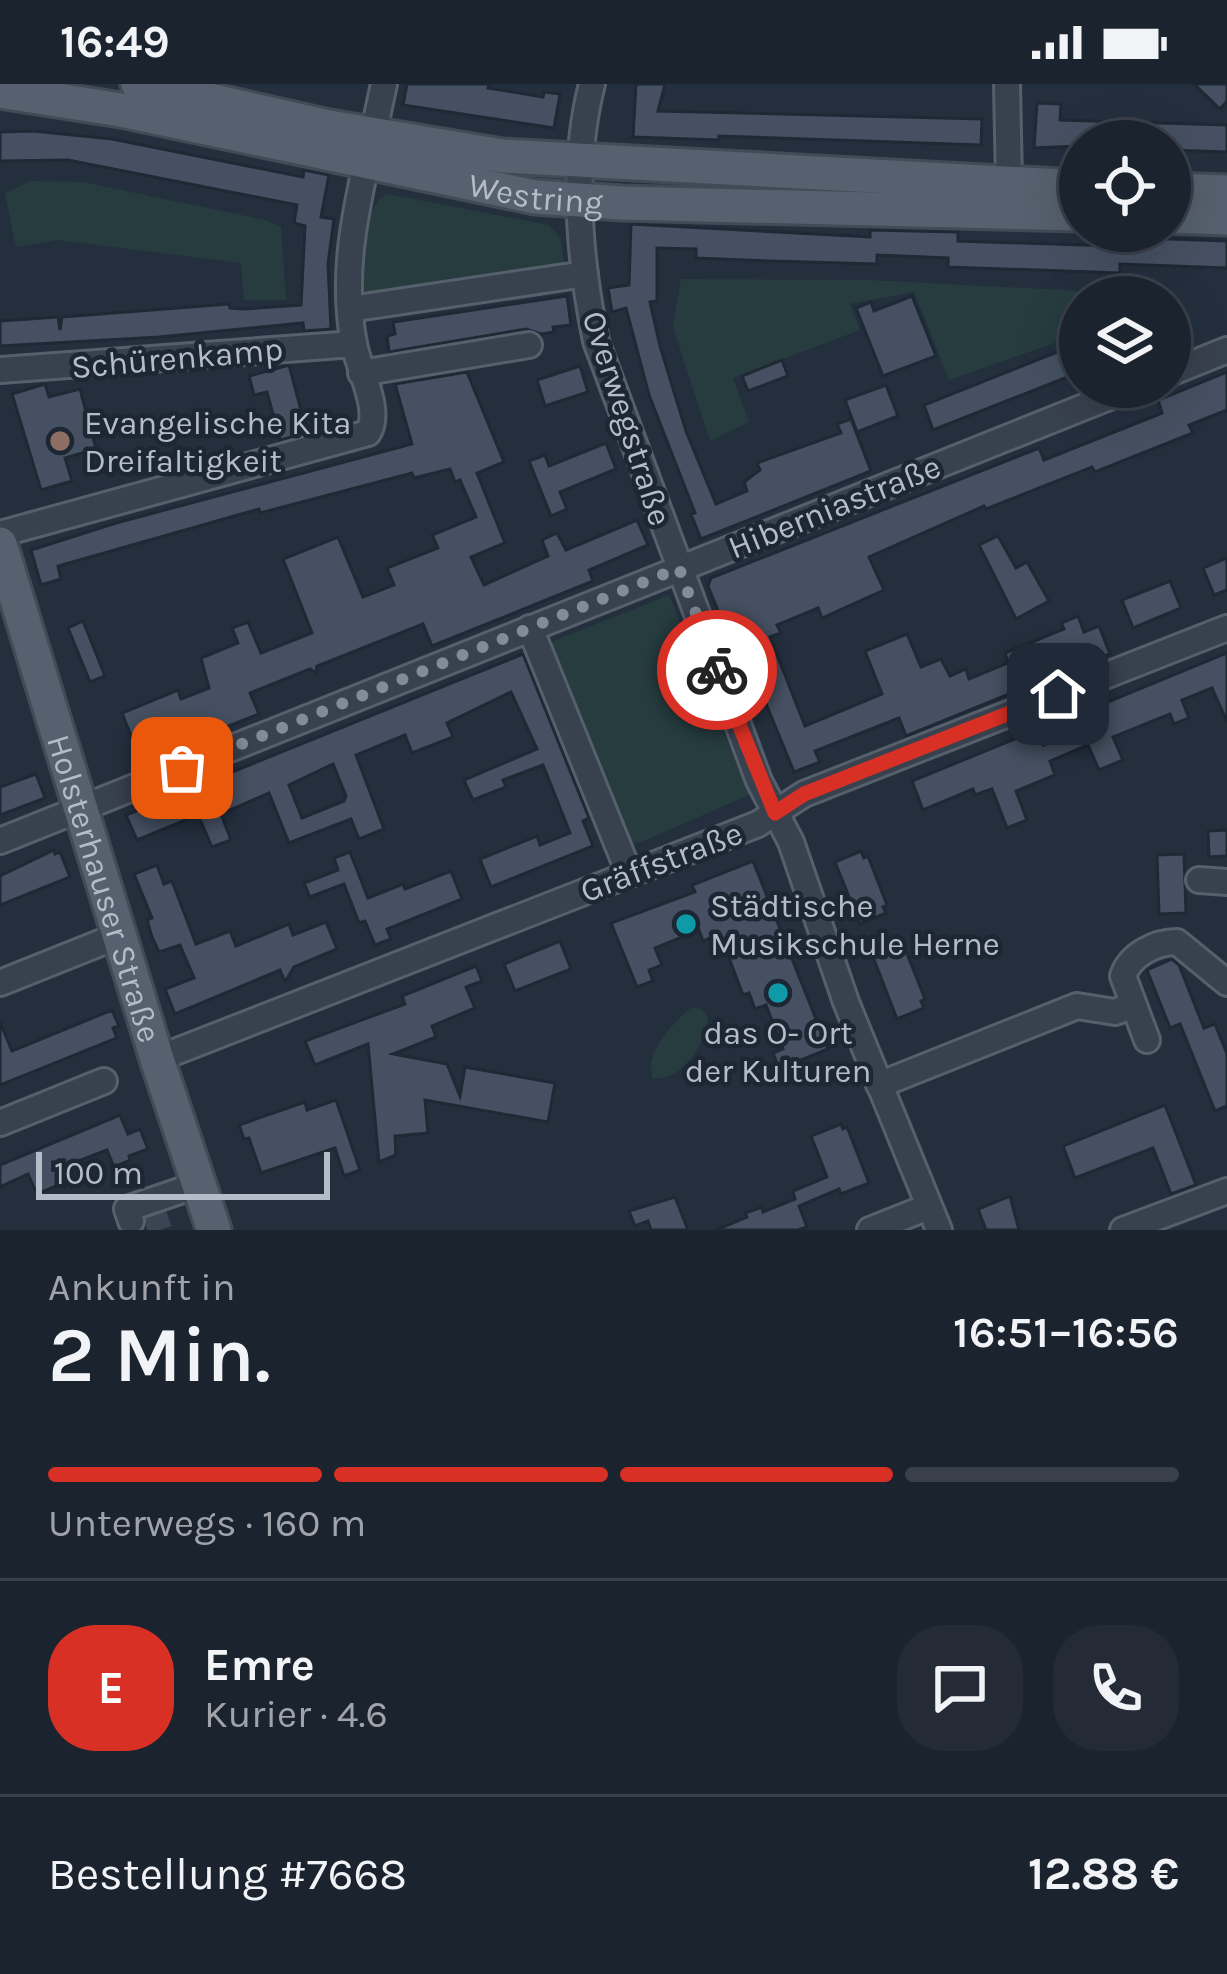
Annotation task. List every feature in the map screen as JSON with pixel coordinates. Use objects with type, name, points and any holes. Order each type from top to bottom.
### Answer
[{"type":"main road","name":"Westring","points":[[138,84],[370,147],[487,189],[581,202],[1059,213]]},
{"type":"main road","name":"Westring","points":[[2,92],[370,147],[1059,186]]},
{"type":"main road","points":[[1191,191],[1227,192]]},
{"type":"main road","points":[[1191,217],[1227,218]]},
{"type":"main road","name":"Holsterhauser Straße","points":[[0,544],[214,1230]]},
{"type":"street","points":[[0,534],[371,430],[373,416],[354,344],[349,242],[384,84]]},
{"type":"street","name":"Overwegstraße","points":[[592,84],[581,126],[580,161],[585,274],[596,341],[759,781],[791,842],[846,1002],[934,1219]]},
{"type":"street","points":[[1007,84],[1009,184]]},
{"type":"street","name":"Overwegstraße","points":[[350,309],[585,274]]},
{"type":"street","name":"Schürenkamp","points":[[0,370],[354,344]]},
{"type":"street","points":[[362,373],[529,344]]},
{"type":"street","points":[[1191,365],[1227,350]]},
{"type":"street","name":"Hiberniastraße","points":[[0,841],[1081,408]]},
{"type":"street","points":[[530,628],[629,873]]},
{"type":"street","name":"Gräffstraße","points":[[158,1059],[758,824],[804,794],[1227,628]]},
{"type":"street","points":[[1199,880],[1227,882]]},
{"type":"street","points":[[0,983],[120,935]]},
{"type":"street","points":[[1147,1040],[1123,976],[1135,956],[1177,942],[1227,983]]},
{"type":"street","points":[[879,1085],[1077,1006],[1115,1012],[1133,1005]]},
{"type":"street","points":[[0,1123],[104,1081]]},
{"type":"street","points":[[145,1211],[200,1184]]},
{"type":"street","points":[[1123,1230],[1227,1191]]},
{"type":"street","points":[[870,1230],[934,1219]]},
{"type":"green space","points":[[31,181],[83,182],[281,227],[286,300],[244,300],[241,263],[58,240],[16,247],[5,193]]},
{"type":"green space","points":[[388,194],[548,225],[561,238],[565,273],[364,298],[366,225],[378,201]]},
{"type":"green space","points":[[681,279],[870,280],[1059,290],[1059,341],[949,380],[914,292],[850,304],[860,330],[733,378],[749,422],[710,441],[673,327]]},
{"type":"green space","points":[[669,595],[749,795],[641,842],[626,844],[546,644]]},
{"type":"green space","points":[[692,1007],[708,1017],[697,1049],[674,1074],[653,1078],[656,1049]]},
{"type":"building","points":[[407,84],[489,84],[488,88],[543,97],[544,92],[560,94],[554,128],[403,105]]},
{"type":"building","points":[[636,84],[665,84],[658,111],[982,119],[981,145],[633,137]]},
{"type":"building","points":[[1194,84],[1227,84],[1227,101],[1220,109]]},
{"type":"building","points":[[1037,103],[1061,104],[1059,147],[1034,148]]},
{"type":"building","points":[[1191,124],[1227,125],[1227,152],[1191,151]]},
{"type":"building","points":[[0,132],[112,139],[303,177],[304,170],[329,175],[321,217],[334,219],[328,264],[331,329],[304,331],[303,323],[0,346],[0,321],[58,317],[60,330],[62,317],[229,304],[244,309],[301,305],[305,226],[294,223],[297,205],[68,160],[0,161]]},
{"type":"building","points":[[631,224],[870,237],[870,230],[958,232],[958,241],[1059,244],[1059,252],[1191,252],[1191,240],[1227,241],[1227,268],[1120,264],[1120,273],[948,267],[948,258],[877,255],[877,264],[696,258],[696,249],[657,248],[657,301],[650,302],[660,346],[686,431],[716,504],[747,491],[744,482],[760,470],[757,463],[841,433],[837,424],[851,419],[871,471],[701,539],[649,395],[626,308],[612,312],[608,288],[629,285]]},
{"type":"building","points":[[567,296],[571,325],[553,327],[554,332],[526,329],[389,352],[387,336],[395,334],[393,322]]},
{"type":"building","points":[[912,296],[936,356],[883,376],[856,308],[871,302],[874,311]]},
{"type":"building","points":[[1059,351],[1059,380],[933,430],[924,405]]},
{"type":"building","points":[[782,360],[788,376],[748,391],[742,376]]},
{"type":"building","points":[[289,365],[307,433],[280,440],[267,392],[254,395],[249,376]]},
{"type":"building","points":[[580,366],[588,392],[545,406],[537,380]]},
{"type":"building","points":[[467,372],[504,462],[477,473],[505,543],[471,557],[484,585],[548,556],[542,540],[557,533],[566,550],[637,520],[648,545],[589,570],[593,581],[432,646],[423,624],[317,666],[316,673],[310,669],[250,693],[259,714],[141,761],[122,713],[178,690],[181,699],[209,688],[201,658],[238,643],[232,628],[248,622],[261,653],[312,633],[283,559],[338,537],[363,597],[394,585],[387,568],[438,548],[432,535],[476,517],[460,480],[455,482],[450,469],[414,478],[412,473],[260,513],[259,509],[58,566],[61,579],[41,585],[31,550],[412,444],[395,384]]},
{"type":"building","points":[[1227,372],[1227,410],[1189,425],[1193,433],[1095,472],[1092,467],[984,506],[869,557],[884,590],[822,618],[818,608],[777,625],[781,633],[770,637],[805,726],[882,694],[865,651],[907,634],[921,667],[941,659],[950,676],[966,669],[969,679],[1008,663],[1005,653],[1064,629],[1061,623],[1078,616],[1084,632],[1099,626],[1110,654],[1078,666],[1072,650],[1030,668],[1036,683],[906,736],[899,718],[815,751],[820,762],[794,772],[753,672],[744,676],[708,586],[711,578],[1039,448],[1044,460],[1162,413],[1160,408],[1191,408],[1191,387]]},
{"type":"building","name":"Evangelische Kita Dreifaltigkeit","points":[[45,384],[49,397],[80,389],[96,449],[65,458],[72,481],[41,490],[12,394]]},
{"type":"building","points":[[886,385],[898,416],[857,432],[845,400]]},
{"type":"building","points":[[606,443],[616,469],[560,492],[567,509],[551,516],[529,461],[545,455],[549,466]]},
{"type":"building","points":[[998,536],[1016,568],[1027,562],[1049,601],[1016,619],[979,545]]},
{"type":"building","points":[[1227,558],[1227,590],[1214,595],[1203,568]]},
{"type":"building","points":[[1170,581],[1181,608],[1133,628],[1122,600]]},
{"type":"building","points":[[83,621],[105,676],[90,682],[68,628]]},
{"type":"building","points":[[1227,653],[1227,722],[1212,688],[1182,700],[1189,718],[1174,724],[1170,714],[1113,737],[1123,760],[1099,770],[1088,745],[1050,761],[1055,775],[1016,791],[1027,820],[1007,828],[992,789],[975,795],[973,789],[923,810],[912,781],[1037,730],[1043,745],[1082,730],[1076,715]]},
{"type":"building","points":[[523,654],[589,818],[583,821],[593,846],[491,887],[480,859],[537,836],[540,845],[570,833],[543,765],[503,780],[506,787],[473,800],[464,780],[537,749],[511,692],[447,723],[453,737],[412,753],[405,735],[356,755],[384,829],[359,839],[351,819],[289,843],[269,793],[221,814],[231,840],[212,847],[198,815],[137,840],[126,815]],"holes":[[[333,764],[346,796],[302,818],[289,785]]]},
{"type":"building","points":[[36,774],[45,798],[0,815],[0,787]]},
{"type":"building","points":[[1227,830],[1227,856],[1209,857],[1208,831]]},
{"type":"building","points":[[54,850],[60,852],[70,877],[0,905],[0,876]]},
{"type":"building","points":[[861,851],[864,858],[868,856],[887,905],[883,907],[886,913],[860,924],[835,862]]},
{"type":"building","points":[[350,852],[368,898],[451,871],[462,899],[387,929],[391,939],[375,945],[365,921],[359,923],[344,884],[310,897],[304,883],[338,870],[334,858]]},
{"type":"building","points":[[1184,854],[1186,913],[1159,914],[1157,855]]},
{"type":"building","points":[[753,861],[828,1049],[779,1069],[773,1053],[783,1049],[766,1005],[755,1009],[749,993],[743,995],[720,934],[703,941],[699,930],[655,948],[662,965],[649,970],[653,981],[637,987],[611,923],[695,892],[692,885]]},
{"type":"building","points":[[157,865],[164,884],[172,881],[196,944],[230,931],[236,946],[289,924],[293,935],[326,922],[337,949],[294,967],[285,982],[280,970],[175,1014],[165,989],[194,978],[180,945],[159,952],[147,920],[152,918],[134,874]]},
{"type":"building","points":[[560,941],[571,969],[515,991],[504,964]]},
{"type":"building","points":[[899,946],[901,953],[906,951],[925,999],[921,1001],[924,1008],[897,1019],[873,957]]},
{"type":"building","points":[[1172,959],[1179,965],[1204,1028],[1215,1024],[1227,1054],[1227,1106],[1215,1111],[1180,1024],[1170,1028],[1147,970]]},
{"type":"building","points":[[476,966],[482,981],[466,987],[475,1008],[432,1026],[436,1037],[393,1054],[447,1064],[460,1096],[465,1067],[555,1083],[548,1122],[425,1100],[428,1133],[395,1136],[396,1155],[379,1162],[368,1044],[315,1065],[305,1041],[405,1004],[402,996]]},
{"type":"building","points":[[112,1010],[119,1026],[113,1028],[117,1038],[0,1085],[0,1022],[12,1051]]},
{"type":"building","points":[[336,1100],[360,1170],[344,1176],[335,1148],[261,1173],[249,1138],[244,1139],[239,1125],[305,1102],[307,1110]]},
{"type":"building","points":[[1165,1105],[1196,1185],[1171,1194],[1153,1148],[1075,1178],[1063,1146]]},
{"type":"building","points":[[120,1115],[128,1134],[140,1129],[148,1149],[114,1167],[107,1150],[60,1168],[66,1182],[37,1194],[28,1174],[0,1187],[0,1165]]},
{"type":"building","points":[[841,1124],[847,1127],[869,1183],[841,1194],[839,1189],[799,1206],[807,1227],[798,1230],[716,1230],[747,1217],[745,1213],[762,1207],[763,1212],[795,1199],[793,1191],[827,1177],[811,1136]]},
{"type":"building","points":[[1010,1196],[1019,1230],[986,1230],[978,1209]]},
{"type":"building","points":[[675,1197],[688,1230],[651,1230],[648,1221],[635,1226],[629,1211]]},
{"type":"tunnel","points":[[154,1212],[160,1230]]},
{"type":"way so far","points":[[182,768],[679,568],[717,670]]},
{"type":"place","name":"Evangelische Kita Dreifaltigkeit","points":[[60,441]]},
{"type":"place","name":"Städtische Musikschule Herne","points":[[686,924]]},
{"type":"place","name":"das O- Ort der Kulturen","points":[[778,993]]},
{"type":"route","points":[[717,670],[775,813],[804,794],[1058,694]]}]
